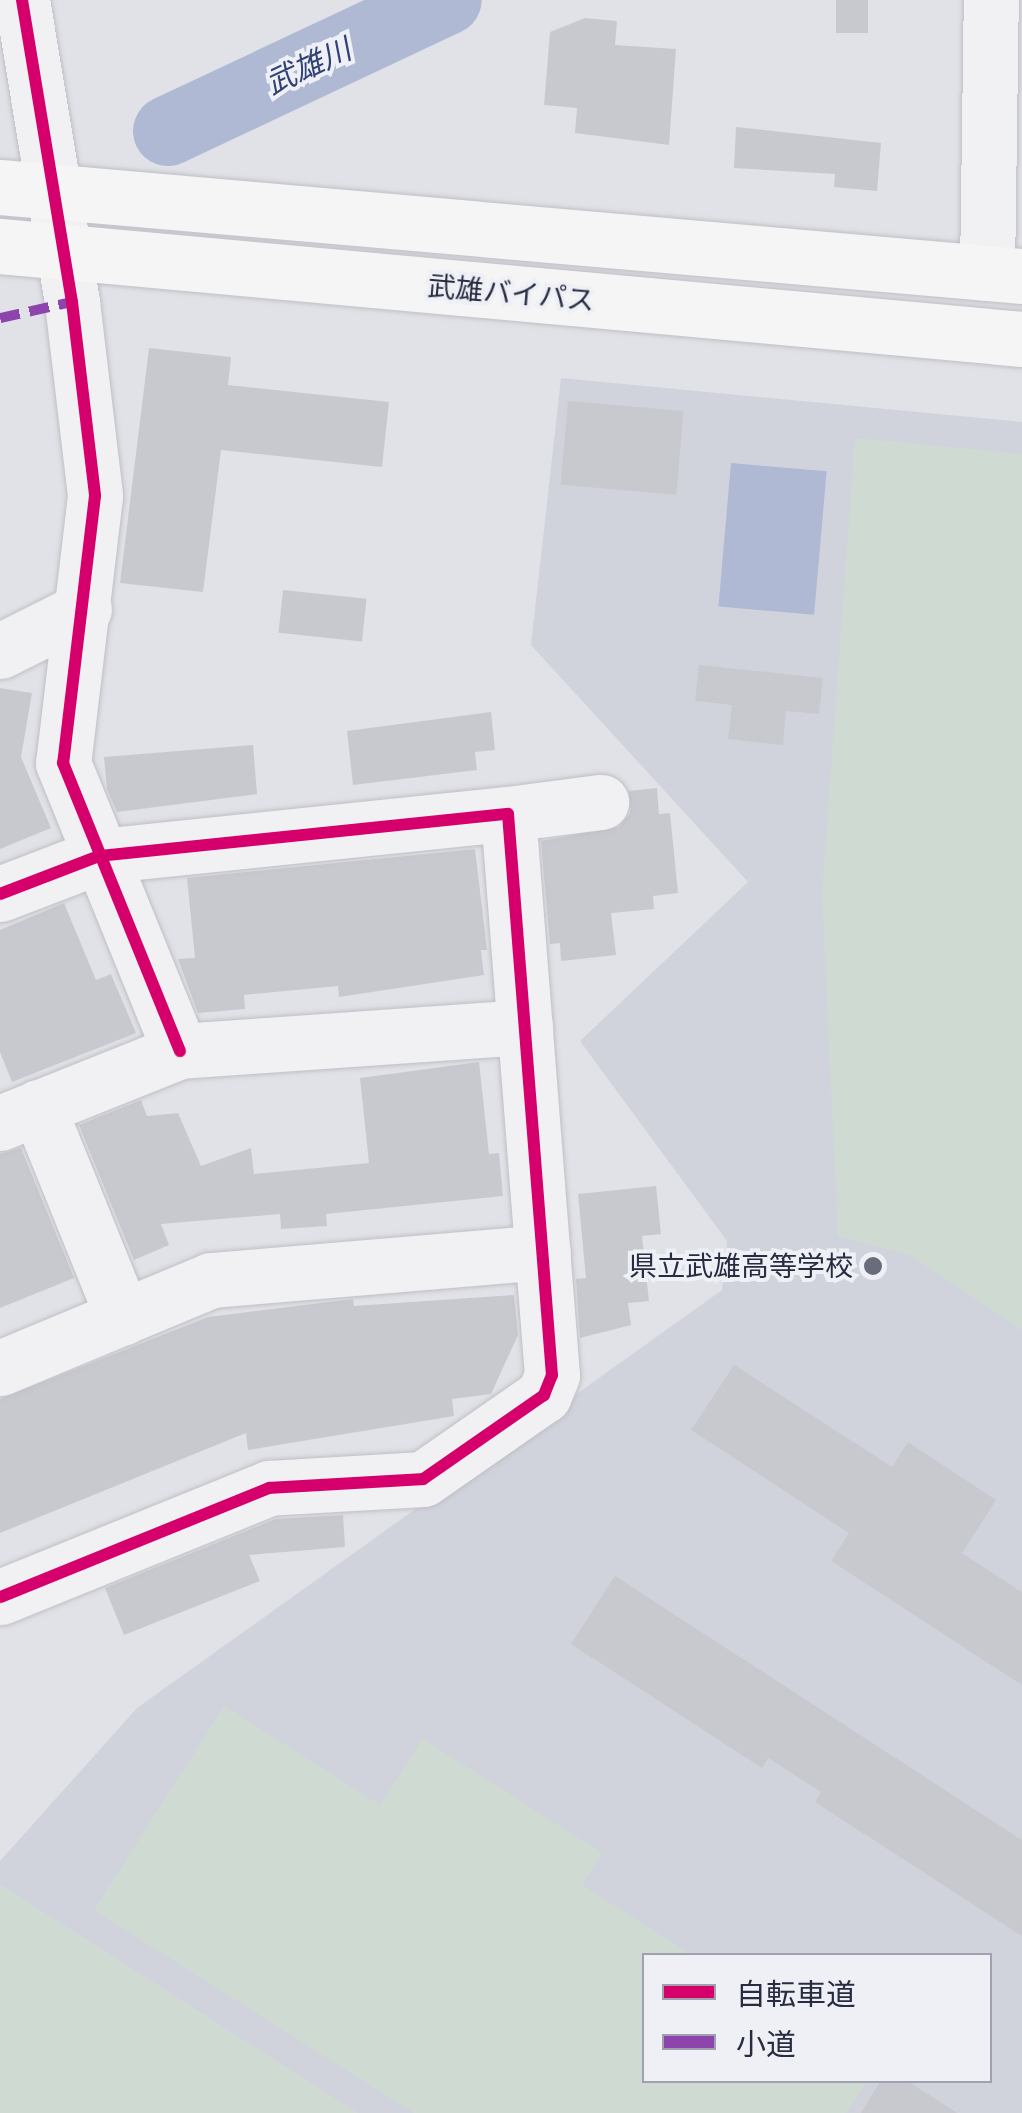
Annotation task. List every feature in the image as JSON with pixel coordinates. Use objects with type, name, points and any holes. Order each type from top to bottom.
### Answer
[{"type":"highway","points":[[25,190],[1005,275]]},
{"type":"highway","name":"武雄バイパス","points":[[0,246],[1022,338]]},
{"type":"street","points":[[22,0],[25,190],[59,251],[72,302],[95,496],[63,763],[180,1051]]},
{"type":"street","points":[[991,0],[1005,275]]},
{"type":"street","points":[[0,651],[84,609]]},
{"type":"street","points":[[0,894],[99,856],[601,802]]},
{"type":"street","points":[[0,1597],[269,1488],[424,1478],[544,1395],[552,1375],[508,814]]},
{"type":"street","points":[[123,1317],[19,1115],[180,1051],[525,1027]]},
{"type":"street","points":[[0,1368],[211,1280],[542,1252]]},
{"type":"shaded area","name":"県立武雄高等学校","points":[[561,378],[1022,422],[1022,2113],[357,2113],[0,1885],[0,1861],[137,1708],[722,1290],[727,1241],[580,1041],[748,882],[531,645]]},
{"type":"shaded area","points":[[855,438],[1022,454],[1022,1330],[910,1255],[838,1236],[822,894]]},
{"type":"shaded area","points":[[224,1706],[380,1805],[423,1739],[602,1853],[582,1885],[689,1953],[642,1953],[642,2083],[866,2083],[846,2113],[414,2113],[94,1910]]},
{"type":"shaded area","points":[[0,1885],[357,2113],[0,2113]]},
{"type":"water","points":[[731,463],[827,471],[814,615],[718,606]]},
{"type":"building","points":[[836,0],[868,0],[868,33],[836,33]]},
{"type":"building","points":[[585,18],[617,21],[615,45],[676,49],[669,145],[575,133],[577,108],[544,105],[550,32]]},
{"type":"building","points":[[736,127],[881,143],[877,191],[834,187],[835,174],[734,168]]},
{"type":"building","points":[[149,348],[231,357],[228,385],[389,402],[382,467],[221,450],[203,592],[120,583]]},
{"type":"building","points":[[568,401],[684,411],[676,495],[561,485]]},
{"type":"building","points":[[283,590],[367,599],[362,642],[279,633]]},
{"type":"building","points":[[699,665],[823,678],[819,714],[786,711],[783,745],[728,739],[732,705],[695,701]]},
{"type":"building","points":[[0,688],[32,693],[21,757],[51,828],[0,849]]},
{"type":"building","points":[[491,712],[495,750],[475,752],[477,770],[353,785],[347,731]]},
{"type":"building","points":[[253,745],[257,794],[117,812],[107,789],[104,757]]},
{"type":"building","points":[[657,788],[659,814],[670,813],[678,893],[653,896],[654,909],[611,913],[616,955],[561,961],[560,943],[550,944],[541,841],[619,827],[630,813],[629,791]]},
{"type":"building","points":[[475,849],[487,950],[481,950],[484,975],[339,997],[338,986],[244,995],[245,1009],[198,1013],[178,959],[195,958],[187,878]]},
{"type":"building","points":[[64,903],[96,980],[111,974],[136,1033],[12,1082],[0,1052],[0,930]]},
{"type":"building","points":[[479,1062],[489,1154],[499,1153],[503,1196],[326,1214],[327,1226],[281,1229],[280,1214],[161,1224],[169,1245],[134,1260],[79,1125],[141,1100],[147,1116],[178,1113],[201,1166],[251,1148],[254,1174],[369,1163],[360,1078]]},
{"type":"building","points":[[21,1148],[74,1278],[0,1308],[0,1154]]},
{"type":"building","points":[[656,1186],[661,1234],[642,1236],[649,1301],[628,1303],[631,1325],[580,1338],[576,1279],[586,1278],[578,1194]]},
{"type":"building","points":[[514,1295],[518,1335],[491,1394],[452,1399],[454,1416],[248,1450],[246,1433],[0,1533],[0,1399],[208,1317],[353,1299],[354,1306]]},
{"type":"building","points":[[734,1365],[892,1467],[908,1442],[996,1500],[962,1553],[1022,1592],[1022,1685],[831,1561],[849,1533],[691,1430]]},
{"type":"building","points":[[343,1515],[345,1547],[249,1555],[260,1581],[124,1635],[105,1588],[276,1519]]},
{"type":"building","points":[[615,1576],[1022,1840],[1022,1936],[815,1802],[821,1792],[768,1758],[762,1768],[571,1644]]},
{"type":"building","points":[[879,2083],[911,2083],[957,2113],[861,2113]]},
{"type":"waterway","name":"武雄川","points":[[168,131],[447,0]]},
{"type":"marked path","points":[[0,318],[72,302]]},
{"type":"cycle path","points":[[22,0],[72,302],[95,496],[63,763],[180,1051]]},
{"type":"cycle path","points":[[0,894],[99,856],[508,814],[552,1375],[544,1395],[423,1479],[269,1488],[0,1597]]},
{"type":"place","name":"県立武雄高等学校","points":[[873,1266]]}]
